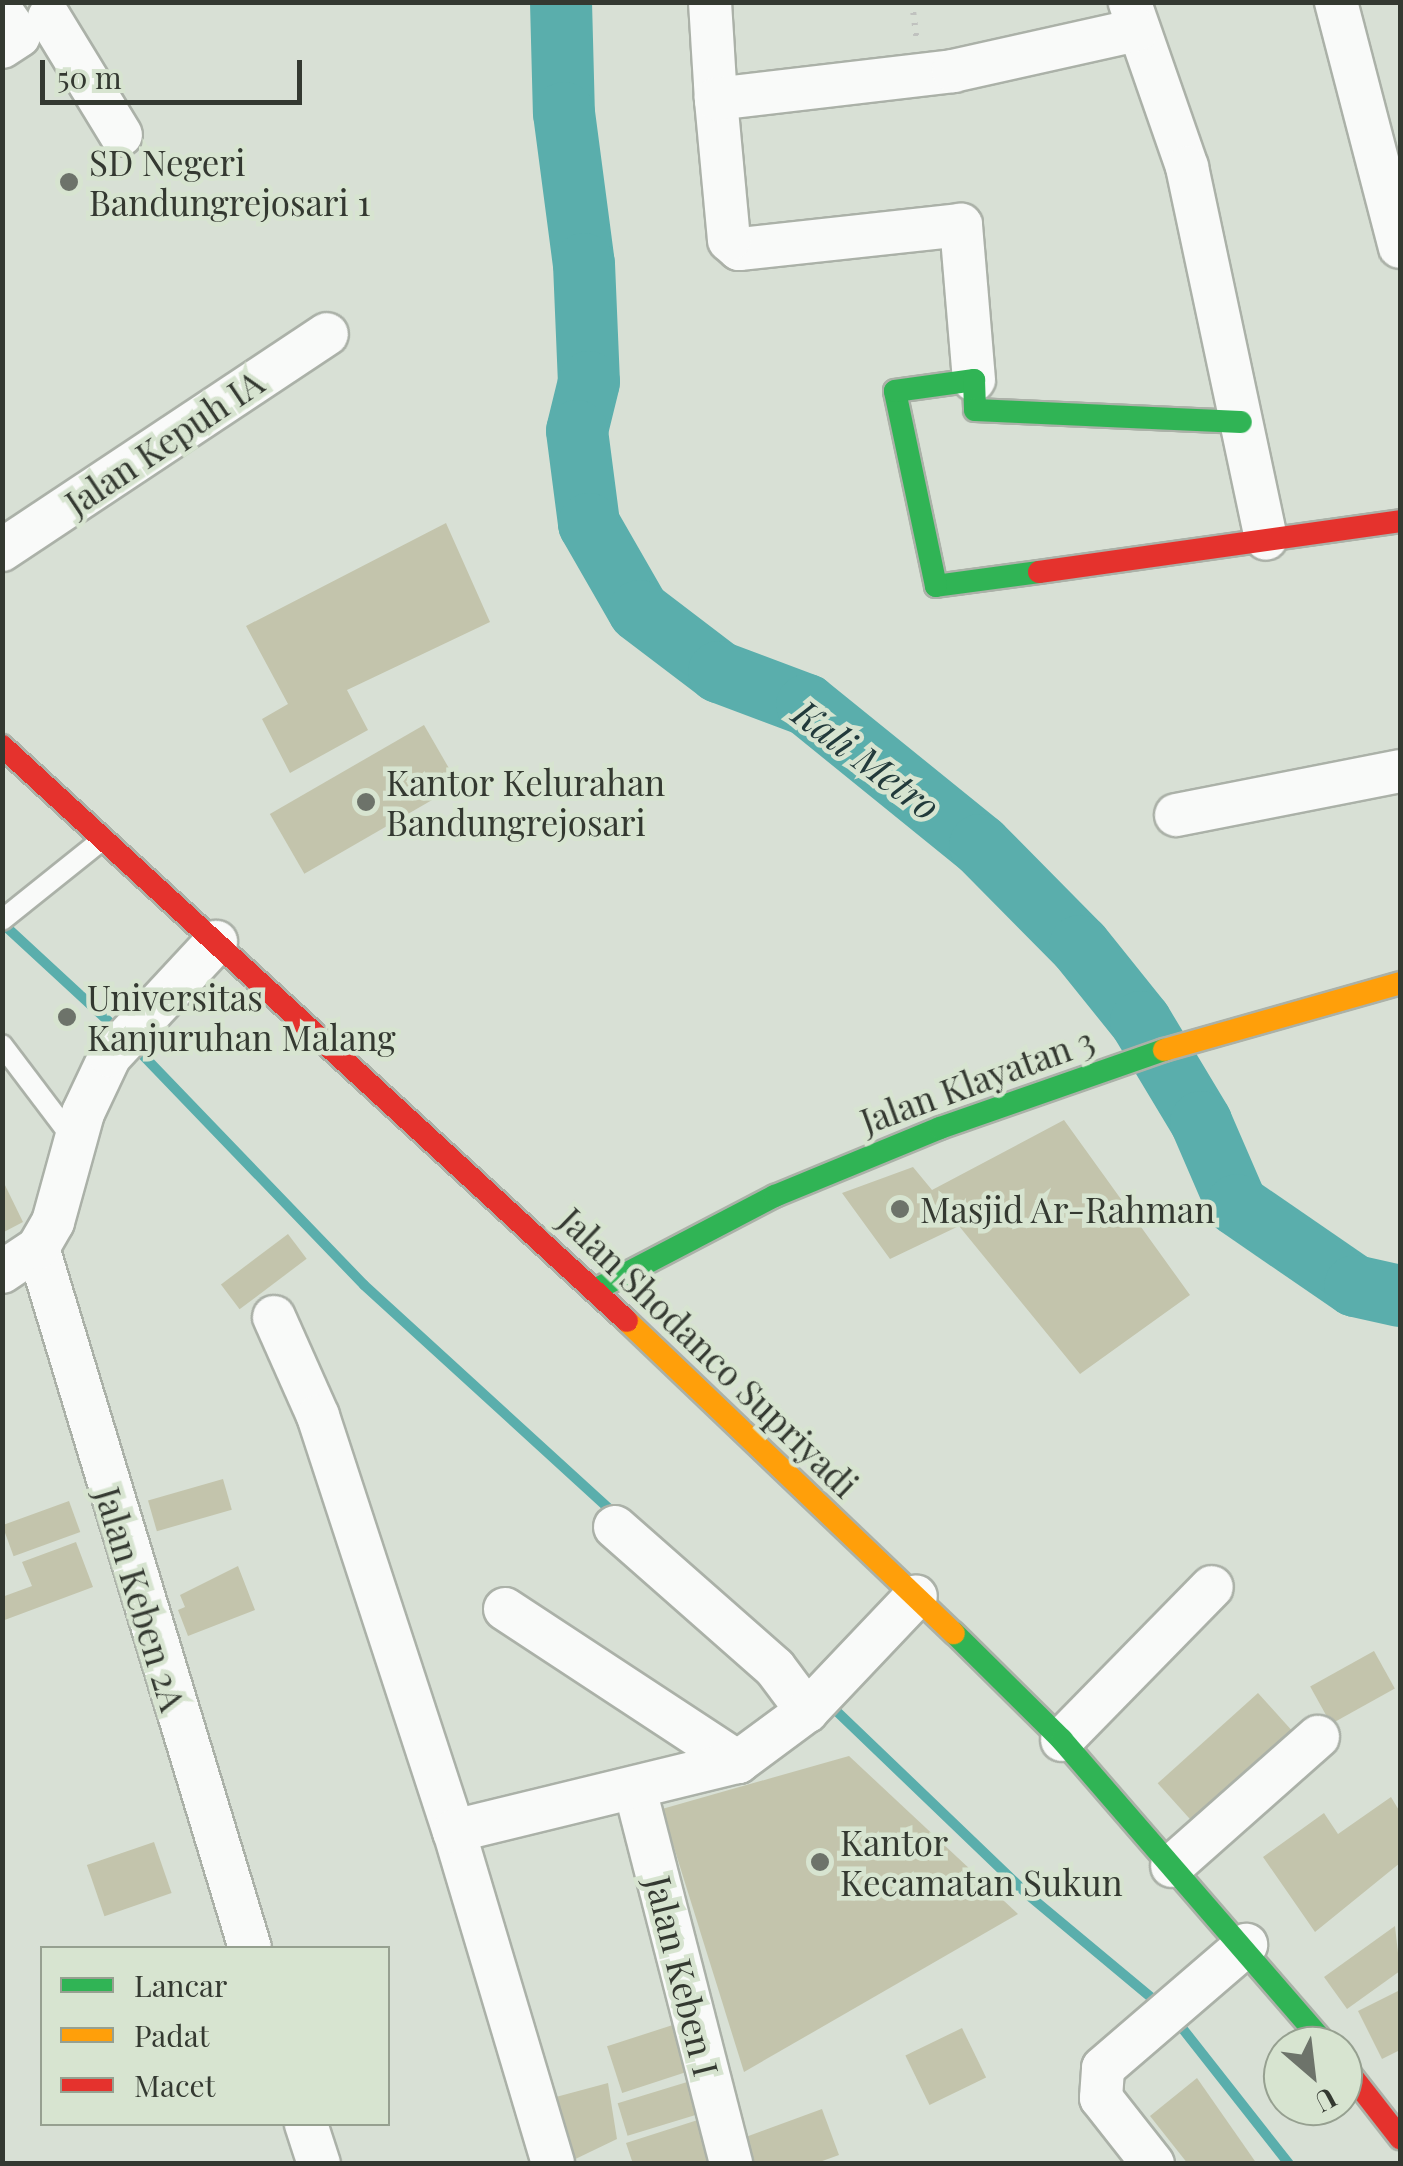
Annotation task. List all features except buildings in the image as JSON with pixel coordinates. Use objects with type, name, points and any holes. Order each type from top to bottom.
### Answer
[{"type":"main road","points":[[1240,422],[975,410],[974,380],[894,391],[936,586],[1400,521]]},
{"type":"main road","name":"Jalan Shodanco Supriyadi","points":[[2,746],[595,1290],[916,1596],[1062,1740],[1246,1945],[1311,2026]]},
{"type":"main road","name":"Jalan Klayatan 3","points":[[595,1290],[775,1196],[1031,1094],[1227,1028],[1400,983]]},
{"type":"main road","points":[[1363,2091],[1400,2138]]},
{"type":"street","points":[[710,2],[729,240],[739,249],[961,225],[974,380]]},
{"type":"street","points":[[1336,2],[1399,236]]},
{"type":"street","points":[[716,99],[953,72],[1134,16],[1187,167],[1266,539]]},
{"type":"street","points":[[25,25],[122,135]]},
{"type":"street","name":"Jalan Kepuh IA","points":[[2,550],[327,334]]},
{"type":"street","points":[[1176,815],[1400,770]]},
{"type":"street","points":[[2,1272],[38,1248],[64,1199],[83,1113],[110,1056],[216,942]]},
{"type":"street","name":"Jalan Keben 2A","points":[[38,1248],[249,1946]]},
{"type":"street","points":[[274,1317],[318,1416],[454,1831],[553,2164]]},
{"type":"street","points":[[615,1526],[774,1668],[819,1698]]},
{"type":"street","points":[[1062,1740],[1212,1587]]},
{"type":"street","points":[[454,1831],[738,1762],[819,1698],[916,1596]]},
{"type":"street","points":[[505,1609],[738,1762]]},
{"type":"street","points":[[1172,1866],[1318,1737]]},
{"type":"street","name":"Jalan Keben I","points":[[636,1789],[731,2164]]},
{"type":"street","points":[[1153,2164],[1101,2098],[1098,2083],[1103,2068],[1246,1945]]},
{"type":"street","points":[[307,2126],[319,2164]]},
{"type":"lane","points":[[2,920],[104,838]]},
{"type":"lane","points":[[2,1045],[77,1145]]},
{"type":"waterway","name":"Kali Metro","points":[[561,2],[564,113],[584,264],[589,382],[577,431],[589,524],[639,611],[719,672],[807,705],[980,845],[1080,946],[1141,1022],[1201,1122],[1237,1205],[1355,1286],[1400,1296]]},
{"type":"waterway","points":[[2,923],[119,1031]]},
{"type":"waterway","points":[[135,1047],[364,1285],[617,1516]]},
{"type":"waterway","points":[[828,1703],[1027,1894],[1159,2004]]},
{"type":"waterway","points":[[1175,2019],[1289,2164]]},
{"type":"traffic: fast","points":[[1039,572],[936,586],[895,391],[974,380],[975,410],[1241,422]]},
{"type":"traffic: fast","points":[[595,1290],[775,1196],[940,1128],[1164,1050]]},
{"type":"traffic: fast","points":[[954,1633],[1062,1740],[1310,2026]]},
{"type":"traffic: slow","points":[[1164,1050],[1400,983]]},
{"type":"traffic: slow","points":[[627,1321],[954,1633]]},
{"type":"traffic: jam","points":[[1039,572],[1400,521]]},
{"type":"traffic: jam","points":[[2,746],[627,1321]]},
{"type":"traffic: jam","points":[[1363,2091],[1400,2138]]},
{"type":"place","name":"SD Negeri Bandungrejosari 1","points":[[69,182]]},
{"type":"place","name":"Kantor Kelurahan Bandungrejosari","points":[[366,802]]},
{"type":"place","name":"Universitas Kanjuruhan Malang","points":[[67,1017]]},
{"type":"place","name":"Masjid Ar-Rahman","points":[[900,1209]]},
{"type":"place","name":"Kantor Kecamatan Sukun","points":[[820,1862]]}]
